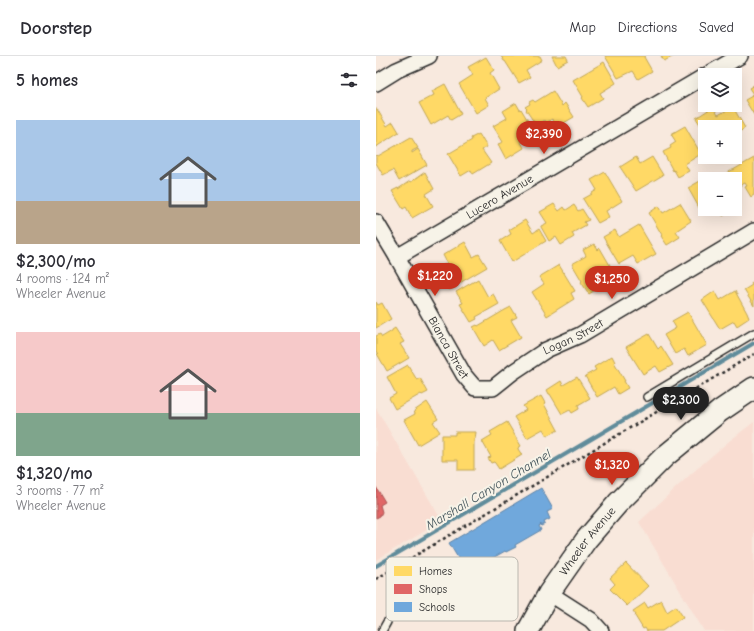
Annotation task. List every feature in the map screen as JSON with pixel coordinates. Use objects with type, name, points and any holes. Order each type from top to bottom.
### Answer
[{"type":"main road","name":"Wheeler Avenue","points":[[528,631],[549,593],[586,540],[618,503],[659,462],[720,411],[754,388]]},
{"type":"street","points":[[376,83],[398,70],[429,56]]},
{"type":"street","name":"Lucero Avenue","points":[[720,68],[740,56]]},
{"type":"street","name":"Lucero Avenue","points":[[397,257],[698,81]]},
{"type":"street","name":"Bianca Street","points":[[376,222],[464,375],[475,388]]},
{"type":"street","name":"Logan Street","points":[[475,388],[494,388],[513,372],[546,350],[580,335],[754,232]]},
{"type":"street","points":[[549,593],[591,620],[601,631]]},
{"type":"lane","points":[[647,396],[754,333]]},
{"type":"lane","points":[[382,631],[387,622]]},
{"type":"path","points":[[413,557],[754,354]]},
{"type":"path","points":[[376,579],[386,573]]},
{"type":"shaded area","points":[[376,408],[442,521],[376,560]]},
{"type":"shaded area","points":[[754,422],[754,631],[704,631],[639,522],[692,473]]},
{"type":"building: Homes","points":[[501,56],[540,56],[542,60],[526,70],[530,77],[519,83]]},
{"type":"building: Homes","points":[[552,56],[566,56],[568,60],[557,66]]},
{"type":"building: Homes","points":[[605,56],[645,56],[644,57],[652,71],[638,79],[633,71],[618,78]]},
{"type":"building: Homes","points":[[661,56],[674,56],[664,61]]},
{"type":"building: Homes","points":[[486,57],[494,70],[490,73],[499,89],[485,98],[489,105],[476,113],[459,84],[473,75],[468,67]]},
{"type":"building: Homes","points":[[604,62],[616,83],[600,93],[603,98],[588,107],[573,80]]},
{"type":"building: Homes","points":[[445,84],[461,114],[451,120],[448,115],[431,125],[419,103],[434,95],[432,91]]},
{"type":"building: Homes","points":[[754,85],[754,115],[745,100],[752,96],[751,95],[753,94],[749,88]]},
{"type":"building: Homes","points":[[553,91],[562,106],[565,103],[574,117],[557,127],[552,119],[546,123],[545,120],[536,125],[525,107],[530,104],[529,102],[533,100],[535,102]]},
{"type":"building: Homes","points":[[516,103],[534,131],[520,140],[524,148],[506,159],[498,144],[503,142],[493,126],[507,118],[503,111]]},
{"type":"building: Homes","points":[[376,109],[387,126],[393,122],[399,132],[376,147]]},
{"type":"building: Homes","points":[[705,112],[716,112],[718,115],[724,112],[736,112],[740,120],[698,120],[698,121],[696,118]]},
{"type":"building: Homes","points":[[742,123],[745,128],[742,130]]},
{"type":"building: Homes","points":[[685,126],[698,149],[698,156],[685,164],[689,171],[678,177],[674,170],[673,171],[663,152],[671,148],[670,146],[676,142],[671,134]]},
{"type":"building: Homes","points":[[479,134],[487,147],[482,150],[491,163],[473,174],[471,170],[461,176],[448,154],[472,140],[471,138]]},
{"type":"building: Homes","points":[[411,137],[418,148],[412,151],[412,153],[418,149],[427,165],[399,181],[393,170],[383,175],[376,163],[376,156]]},
{"type":"building: Homes","points":[[636,157],[640,164],[652,157],[663,175],[636,191],[620,167]]},
{"type":"building: Homes","points":[[754,158],[754,195],[751,197],[745,187],[747,186],[745,183],[742,184],[742,172],[729,172]]},
{"type":"building: Homes","points":[[425,172],[434,189],[426,194],[433,206],[412,218],[406,207],[403,209],[392,191],[410,181],[411,182]]},
{"type":"building: Homes","points":[[605,172],[622,201],[606,211],[609,217],[598,223],[583,199],[597,190],[591,180]]},
{"type":"building: Homes","points":[[698,182],[698,206],[688,188]]},
{"type":"building: Homes","points":[[680,203],[691,221],[676,231],[680,237],[667,245],[649,213],[659,206],[663,213]]},
{"type":"building: Homes","points":[[554,204],[559,211],[564,207],[566,210],[574,205],[578,211],[582,209],[589,220],[584,222],[586,225],[572,233],[574,237],[561,245],[556,237],[549,241],[541,227],[547,223],[540,212]]},
{"type":"building: Homes","points":[[525,220],[533,233],[539,229],[546,241],[512,262],[500,241],[511,234],[509,230]]},
{"type":"building: Homes","points":[[639,225],[656,254],[638,264],[633,256],[619,264],[603,237],[615,230],[619,237]]},
{"type":"building: Homes","points":[[465,242],[473,257],[479,254],[487,267],[449,290],[437,269],[447,263],[443,255]]},
{"type":"building: Homes","points":[[594,244],[598,250],[600,248],[611,267],[598,277],[603,285],[589,294],[572,264],[586,256],[583,250]]},
{"type":"building: Homes","points":[[559,265],[575,291],[571,293],[574,299],[547,316],[532,292],[544,284],[539,277]]},
{"type":"building: Homes","points":[[478,279],[488,297],[493,294],[499,304],[476,317],[477,319],[471,322],[460,304],[463,303],[456,292]]},
{"type":"building: Homes","points":[[754,281],[754,306],[744,290],[752,285],[751,283]]},
{"type":"building: Homes","points":[[715,291],[720,300],[735,291],[749,318],[737,326],[734,321],[720,329],[702,300]]},
{"type":"building: Homes","points":[[376,302],[378,305],[382,303],[391,319],[376,328]]},
{"type":"building: Homes","points":[[511,307],[517,317],[511,320],[521,337],[499,350],[493,340],[484,346],[473,327],[478,326]]},
{"type":"building: Homes","points":[[688,312],[707,345],[688,356],[684,349],[675,354],[664,335],[676,328],[672,321]]},
{"type":"building: Homes","points":[[395,328],[404,342],[400,344],[409,358],[387,371],[376,352],[376,336],[380,334],[382,337]]},
{"type":"building: Homes","points":[[649,334],[658,349],[661,346],[673,365],[660,372],[656,366],[643,374],[626,347]]},
{"type":"building: Homes","points":[[612,356],[628,388],[618,394],[614,387],[597,397],[585,376],[596,370],[594,367]]},
{"type":"building: Homes","points":[[408,365],[417,380],[420,378],[428,392],[422,395],[421,394],[395,409],[389,398],[396,394],[387,377]]},
{"type":"building: Homes","points":[[577,377],[590,398],[578,405],[579,409],[572,413],[570,410],[562,414],[547,390],[561,381],[563,385]]},
{"type":"building: Homes","points":[[541,396],[558,430],[547,436],[543,429],[527,438],[514,417],[526,410],[523,406]]},
{"type":"building: Homes","points":[[427,402],[438,419],[433,422],[440,432],[418,445],[404,420],[415,414],[414,411]]},
{"type":"building: Homes","points":[[507,422],[521,446],[518,449],[522,455],[499,469],[494,462],[491,463],[488,458],[491,457],[482,441],[492,435],[490,432]]},
{"type":"building: Homes","points":[[455,432],[476,432],[474,439],[474,470],[458,470],[458,460],[442,460],[442,435],[455,435]]},
{"type":"building: Homes","points":[[626,563],[648,586],[627,606],[610,589],[615,584],[610,578]]},
{"type":"building: Homes","points":[[661,600],[667,612],[676,606],[683,617],[662,631],[647,631],[645,628],[643,629],[633,611],[645,603],[648,608]]},
{"type":"building: Shops","points":[[376,487],[385,502],[380,505],[382,512],[380,516],[376,518]]},
{"type":"building: Schools","points":[[541,488],[553,509],[547,512],[550,519],[544,522],[545,524],[541,526],[541,524],[539,526],[541,530],[515,545],[516,547],[495,557],[457,557],[449,543]]},
{"type":"waterway","name":"Marshall Canyon Channel","points":[[391,557],[754,343]]},
{"type":"waterway","name":"Marshall Canyon Channel","points":[[376,566],[386,560]]}]
